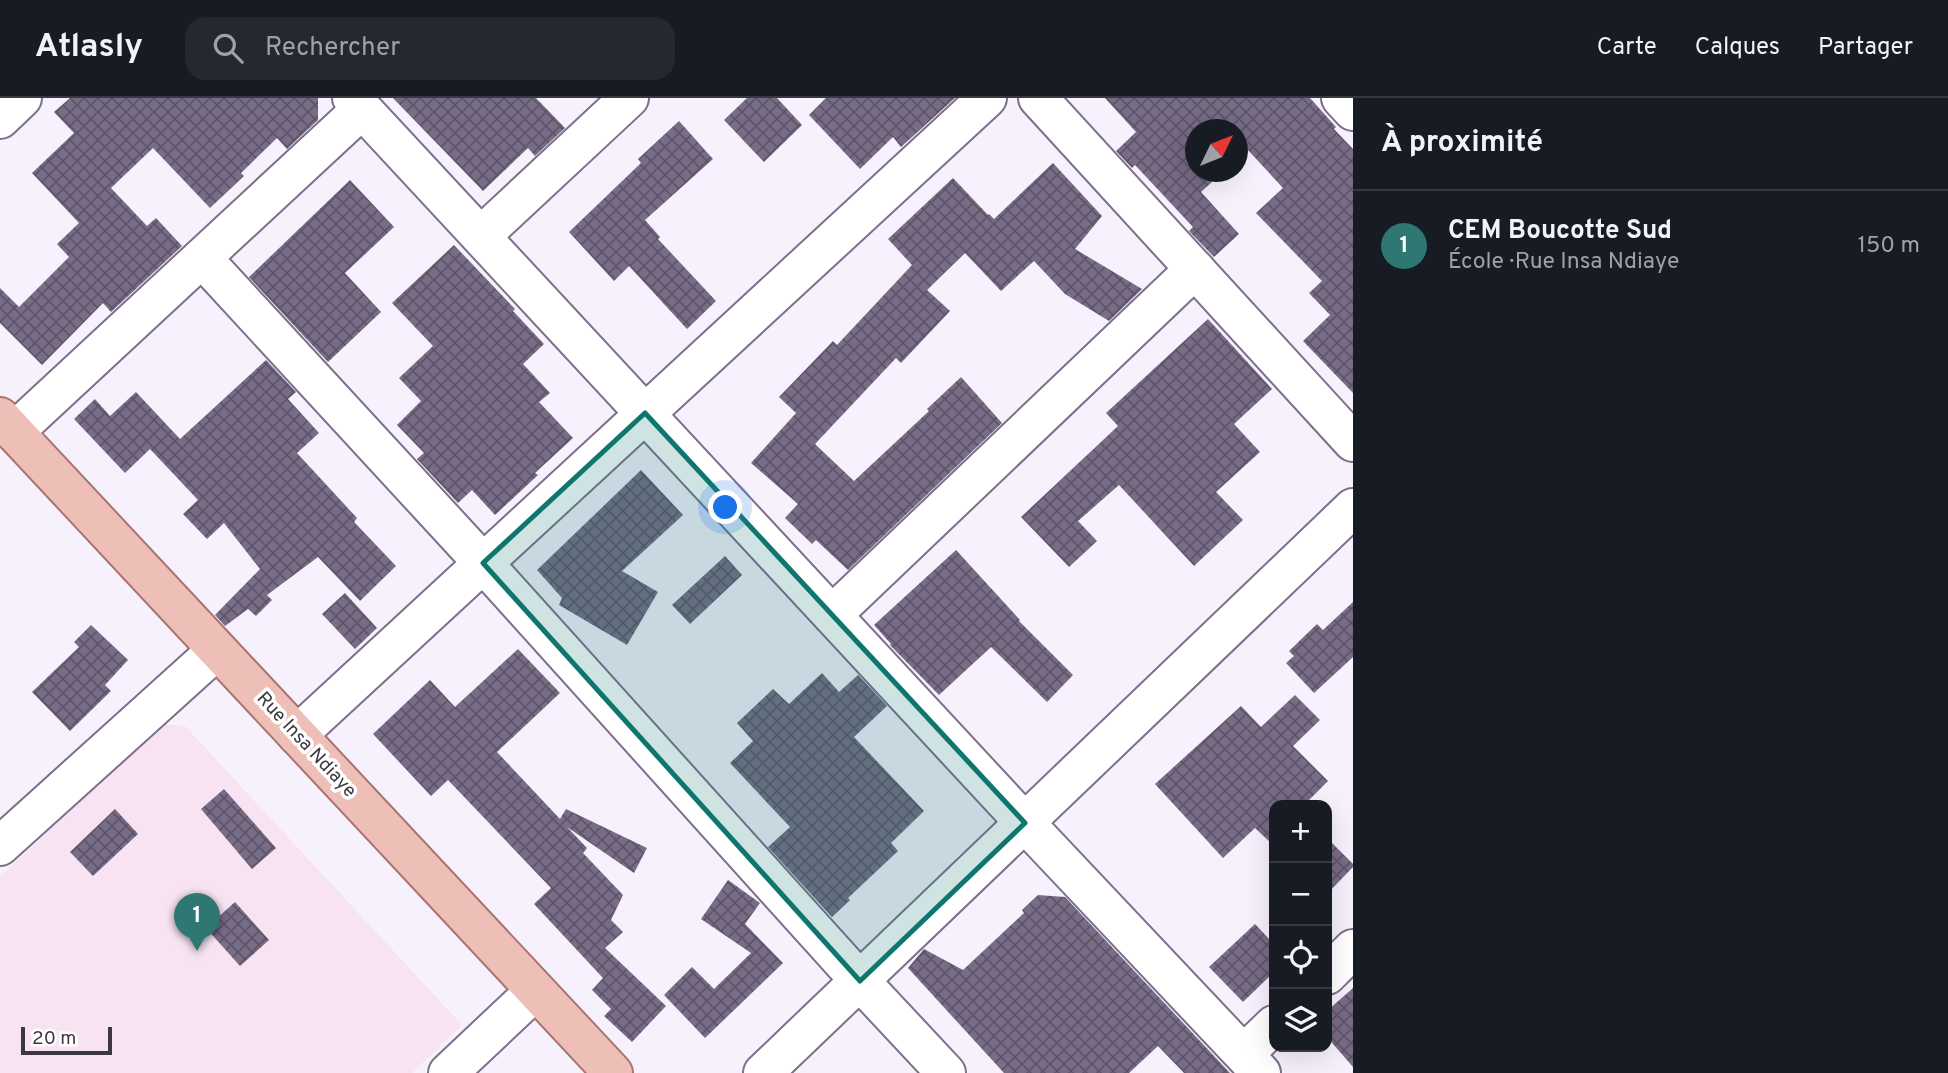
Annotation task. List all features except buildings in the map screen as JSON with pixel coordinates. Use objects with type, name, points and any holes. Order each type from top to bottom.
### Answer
[{"type":"main road","name":"Rue Insa Ndiaye","points":[[7,424],[612,1073]]},
{"type":"street","points":[[0,119],[22,98]]},
{"type":"street","points":[[481,236],[629,98]]},
{"type":"street","points":[[297,736],[987,98]]},
{"type":"street","points":[[1038,98],[1353,442]]},
{"type":"street","points":[[1341,98],[1353,111]]},
{"type":"street","points":[[7,424],[202,258],[357,103],[1025,823],[1253,1063],[1269,1034]]},
{"type":"street","points":[[202,258],[946,1073]]},
{"type":"street","points":[[832,615],[1195,269]]},
{"type":"street","points":[[763,1073],[1353,508]]},
{"type":"street","points":[[1,843],[217,650]]},
{"type":"street","points":[[1332,970],[1353,950]]},
{"type":"street","points":[[448,1073],[535,991]]},
{"type":"highlighted area","points":[[645,413],[1025,823],[860,981],[483,563]]},
{"type":"shaded area","points":[[162,724],[185,726],[462,1025],[412,1073],[0,1073],[0,877]]},
{"type":"place","name":"CEM Boucotte Sud","points":[[197,951]]}]
